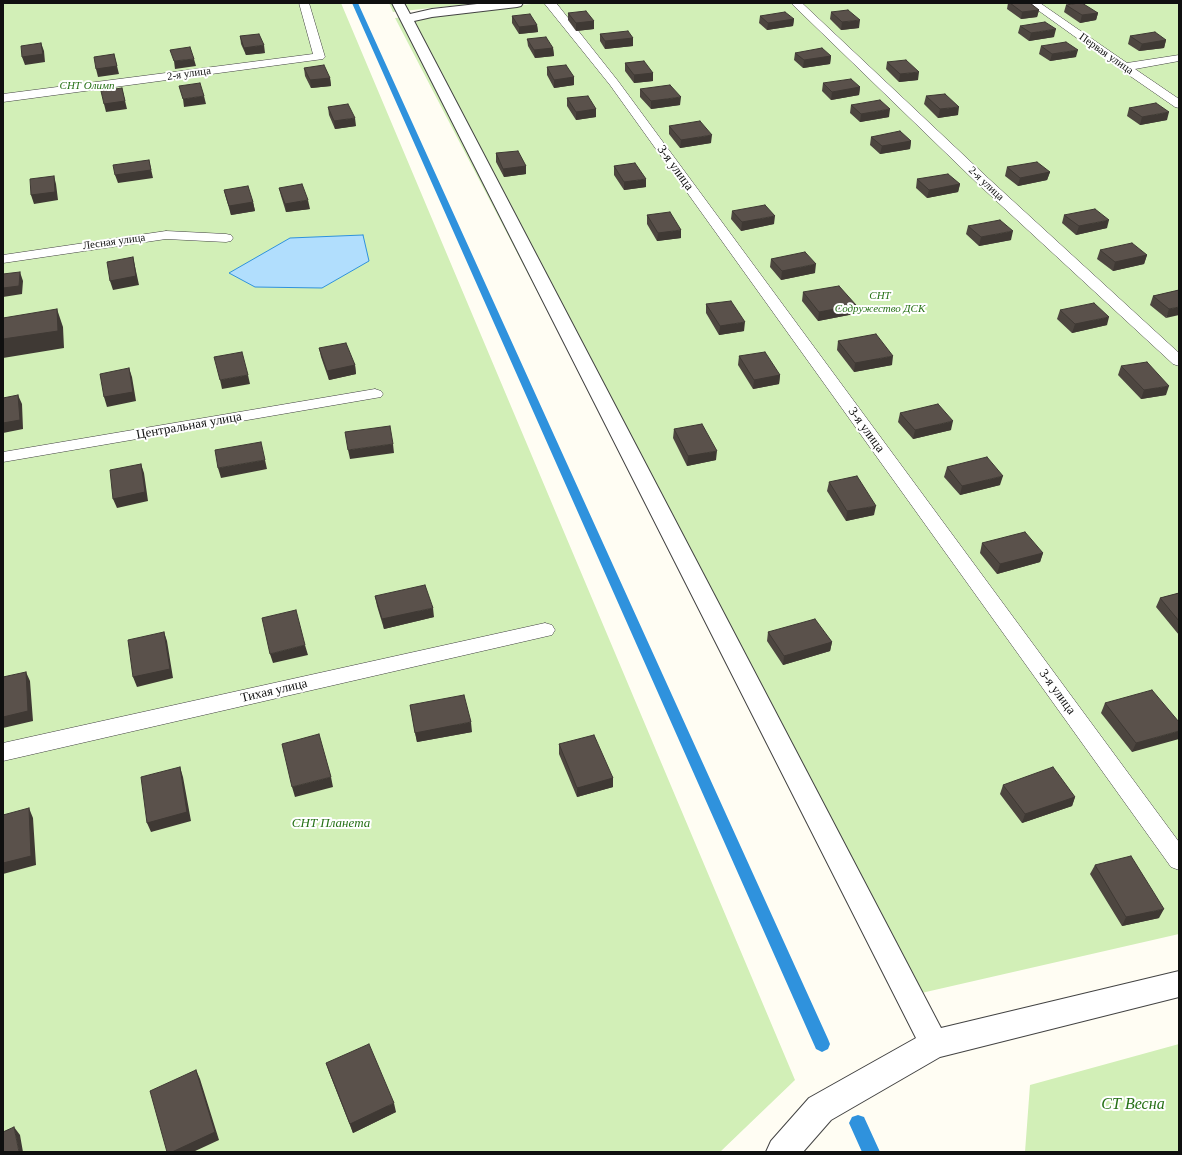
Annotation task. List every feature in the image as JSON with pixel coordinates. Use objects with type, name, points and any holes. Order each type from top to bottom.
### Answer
[{"type":"street","points":[[402,11],[432,13],[517,3]]},
{"type":"street","points":[[402,11],[934,1044]]},
{"type":"street","points":[[782,1152],[820,1109],[934,1044],[1179,984]]},
{"type":"lane","name":"2-я улица","points":[[3,98],[319,56],[304,3]]},
{"type":"lane","name":"3-я улица","points":[[549,3],[553,6],[614,83],[1179,860]]},
{"type":"lane","name":"2-я улица","points":[[796,3],[983,181],[1179,361]]},
{"type":"lane","name":"Первая улица","points":[[1033,3],[1179,104]]},
{"type":"lane","points":[[1124,67],[1179,58]]},
{"type":"lane","name":"Лесная улица","points":[[3,259],[166,235],[226,238]]},
{"type":"lane","name":"Центральная улица","points":[[3,457],[375,394]]},
{"type":"lane","name":"Тихая улица","points":[[3,752],[545,630]]},
{"type":"green space","name":"СНТ Планета","points":[[3,3],[341,3],[795,1080],[720,1152],[3,1152]]},
{"type":"green space","points":[[389,3],[481,3],[393,12]]},
{"type":"green space","name":"СНТ Содружество ДСК","points":[[541,3],[1179,3],[1179,934],[904,997],[395,18]]},
{"type":"green space","name":"СТ Весна","points":[[1179,1044],[1179,1152],[1025,1152],[1030,1085]]},
{"type":"water","points":[[363,235],[369,261],[322,288],[255,287],[229,273],[290,238]]},
{"type":"building","points":[[1010,3],[1030,3],[1039,10],[1022,12]]},
{"type":"building","points":[[1082,3],[1098,13],[1082,15],[1066,5]]},
{"type":"building","points":[[848,10],[860,20],[842,22],[831,12]]},
{"type":"building","points":[[586,11],[594,21],[576,23],[568,13]]},
{"type":"building","points":[[785,12],[794,19],[768,23],[760,16]]},
{"type":"building","points":[[530,14],[537,25],[519,27],[512,16]]},
{"type":"building","points":[[1045,22],[1056,29],[1031,33],[1020,26]]},
{"type":"building","points":[[628,31],[633,38],[605,41],[600,34]]},
{"type":"building","points":[[1155,32],[1166,40],[1142,44],[1130,36]]},
{"type":"building","points":[[259,34],[264,45],[244,48],[240,36]]},
{"type":"building","points":[[546,37],[553,48],[534,50],[527,39]]},
{"type":"building","points":[[1066,42],[1078,50],[1052,54],[1041,46]]},
{"type":"building","points":[[41,43],[43,54],[22,57],[21,46]]},
{"type":"building","points":[[190,47],[194,59],[174,61],[170,50]]},
{"type":"building","points":[[822,48],[831,56],[804,60],[795,53]]},
{"type":"building","points":[[114,54],[117,66],[96,69],[94,57]]},
{"type":"building","points":[[906,60],[919,72],[900,74],[887,62]]},
{"type":"building","points":[[644,61],[653,73],[634,75],[625,63]]},
{"type":"building","points":[[324,65],[330,78],[310,80],[304,68]]},
{"type":"building","points":[[566,65],[574,77],[554,80],[547,67]]},
{"type":"building","points":[[851,79],[860,87],[832,92],[823,83]]},
{"type":"building","points":[[200,83],[204,96],[183,99],[179,86]]},
{"type":"building","points":[[670,85],[681,97],[651,101],[640,89]]},
{"type":"building","points":[[122,88],[125,101],[104,104],[101,91]]},
{"type":"building","points":[[945,94],[959,107],[940,109],[926,96]]},
{"type":"building","points":[[588,96],[596,109],[576,112],[567,98]]},
{"type":"building","points":[[880,100],[890,109],[861,114],[851,105]]},
{"type":"building","points":[[1156,103],[1169,112],[1142,117],[1129,108]]},
{"type":"building","points":[[348,104],[355,118],[334,121],[328,107]]},
{"type":"building","points":[[700,121],[712,135],[681,140],[669,126]]},
{"type":"building","points":[[900,131],[911,141],[882,146],[871,137]]},
{"type":"building","points":[[518,151],[526,166],[503,169],[496,153]]},
{"type":"building","points":[[149,160],[151,170],[115,175],[113,165]]},
{"type":"building","points":[[1037,162],[1050,172],[1020,178],[1007,167]]},
{"type":"building","points":[[635,163],[646,179],[624,182],[614,166]]},
{"type":"building","points":[[948,174],[960,184],[929,190],[917,179]]},
{"type":"building","points":[[54,176],[55,192],[31,195],[30,179]]},
{"type":"building","points":[[302,184],[308,200],[285,204],[279,188]]},
{"type":"building","points":[[248,186],[253,202],[229,206],[224,190]]},
{"type":"building","points":[[765,205],[775,216],[742,222],[732,211]]},
{"type":"building","points":[[1095,209],[1109,220],[1079,226],[1064,215]]},
{"type":"building","points":[[670,212],[681,230],[658,233],[647,215]]},
{"type":"building","points":[[1000,220],[1013,231],[981,237],[968,226]]},
{"type":"building","points":[[1132,243],[1147,255],[1115,262],[1100,250]]},
{"type":"building","points":[[805,252],[816,264],[782,271],[771,259]]},
{"type":"building","points":[[133,257],[136,276],[110,281],[107,262]]},
{"type":"building","points":[[20,272],[19,286],[3,288],[3,274]]},
{"type":"building","points":[[839,286],[856,305],[819,312],[803,292]]},
{"type":"building","points":[[1179,290],[1179,307],[1169,309],[1153,296]]},
{"type":"building","points":[[731,301],[745,322],[720,326],[706,304]]},
{"type":"building","points":[[1094,303],[1109,317],[1075,324],[1060,310]]},
{"type":"building","points":[[57,309],[58,331],[3,339],[3,318]]},
{"type":"building","points":[[876,334],[893,356],[855,363],[838,341]]},
{"type":"building","points":[[346,343],[355,365],[327,371],[319,348]]},
{"type":"building","points":[[242,352],[248,375],[220,380],[214,357]]},
{"type":"building","points":[[765,352],[780,375],[754,380],[739,356]]},
{"type":"building","points":[[1147,362],[1169,386],[1144,390],[1121,366]]},
{"type":"building","points":[[129,368],[133,392],[104,397],[100,374]]},
{"type":"building","points":[[18,395],[20,420],[3,423],[3,398]]},
{"type":"building","points":[[938,404],[953,421],[915,430],[900,413]]},
{"type":"building","points":[[702,424],[717,451],[688,456],[674,429]]},
{"type":"building","points":[[390,426],[393,444],[348,450],[345,432]]},
{"type":"building","points":[[261,442],[265,460],[218,468],[215,450]]},
{"type":"building","points":[[987,457],[1003,476],[962,486],[947,467]]},
{"type":"building","points":[[141,464],[145,492],[113,499],[110,470]]},
{"type":"building","points":[[857,476],[876,506],[847,511],[829,482]]},
{"type":"building","points":[[1025,532],[1043,553],[1000,564],[982,543]]},
{"type":"building","points":[[425,585],[433,608],[382,619],[375,596]]},
{"type":"building","points":[[1179,593],[1179,621],[1160,598]]},
{"type":"building","points":[[296,610],[305,645],[270,654],[262,618]]},
{"type":"building","points":[[815,619],[832,642],[784,656],[768,632]]},
{"type":"building","points":[[164,632],[170,669],[133,677],[128,640]]},
{"type":"building","points":[[26,672],[28,711],[3,717],[3,677]]},
{"type":"building","points":[[1152,690],[1179,722],[1179,731],[1136,743],[1105,703]]},
{"type":"building","points":[[464,695],[471,722],[415,733],[410,705]]},
{"type":"building","points":[[319,734],[331,777],[292,787],[282,744]]},
{"type":"building","points":[[594,735],[613,778],[577,788],[559,744]]},
{"type":"building","points":[[180,767],[187,812],[147,823],[141,777]]},
{"type":"building","points":[[1053,767],[1075,797],[1025,814],[1003,785]]},
{"type":"building","points":[[29,808],[31,856],[3,863],[3,815]]},
{"type":"building","points":[[1131,856],[1164,909],[1126,917],[1095,865]]},
{"type":"building","points":[[369,1044],[394,1103],[350,1124],[326,1063]]},
{"type":"building","points":[[196,1070],[215,1132],[172,1152],[167,1152],[150,1091]]},
{"type":"building","points":[[14,1127],[19,1152],[3,1152],[3,1132]]},
{"type":"waterway","points":[[355,3],[822,1044]]},
{"type":"waterway","points":[[858,1123],[871,1152]]},
{"type":"park label","name":"СНТ Олимп","points":[[87,86]]}]
